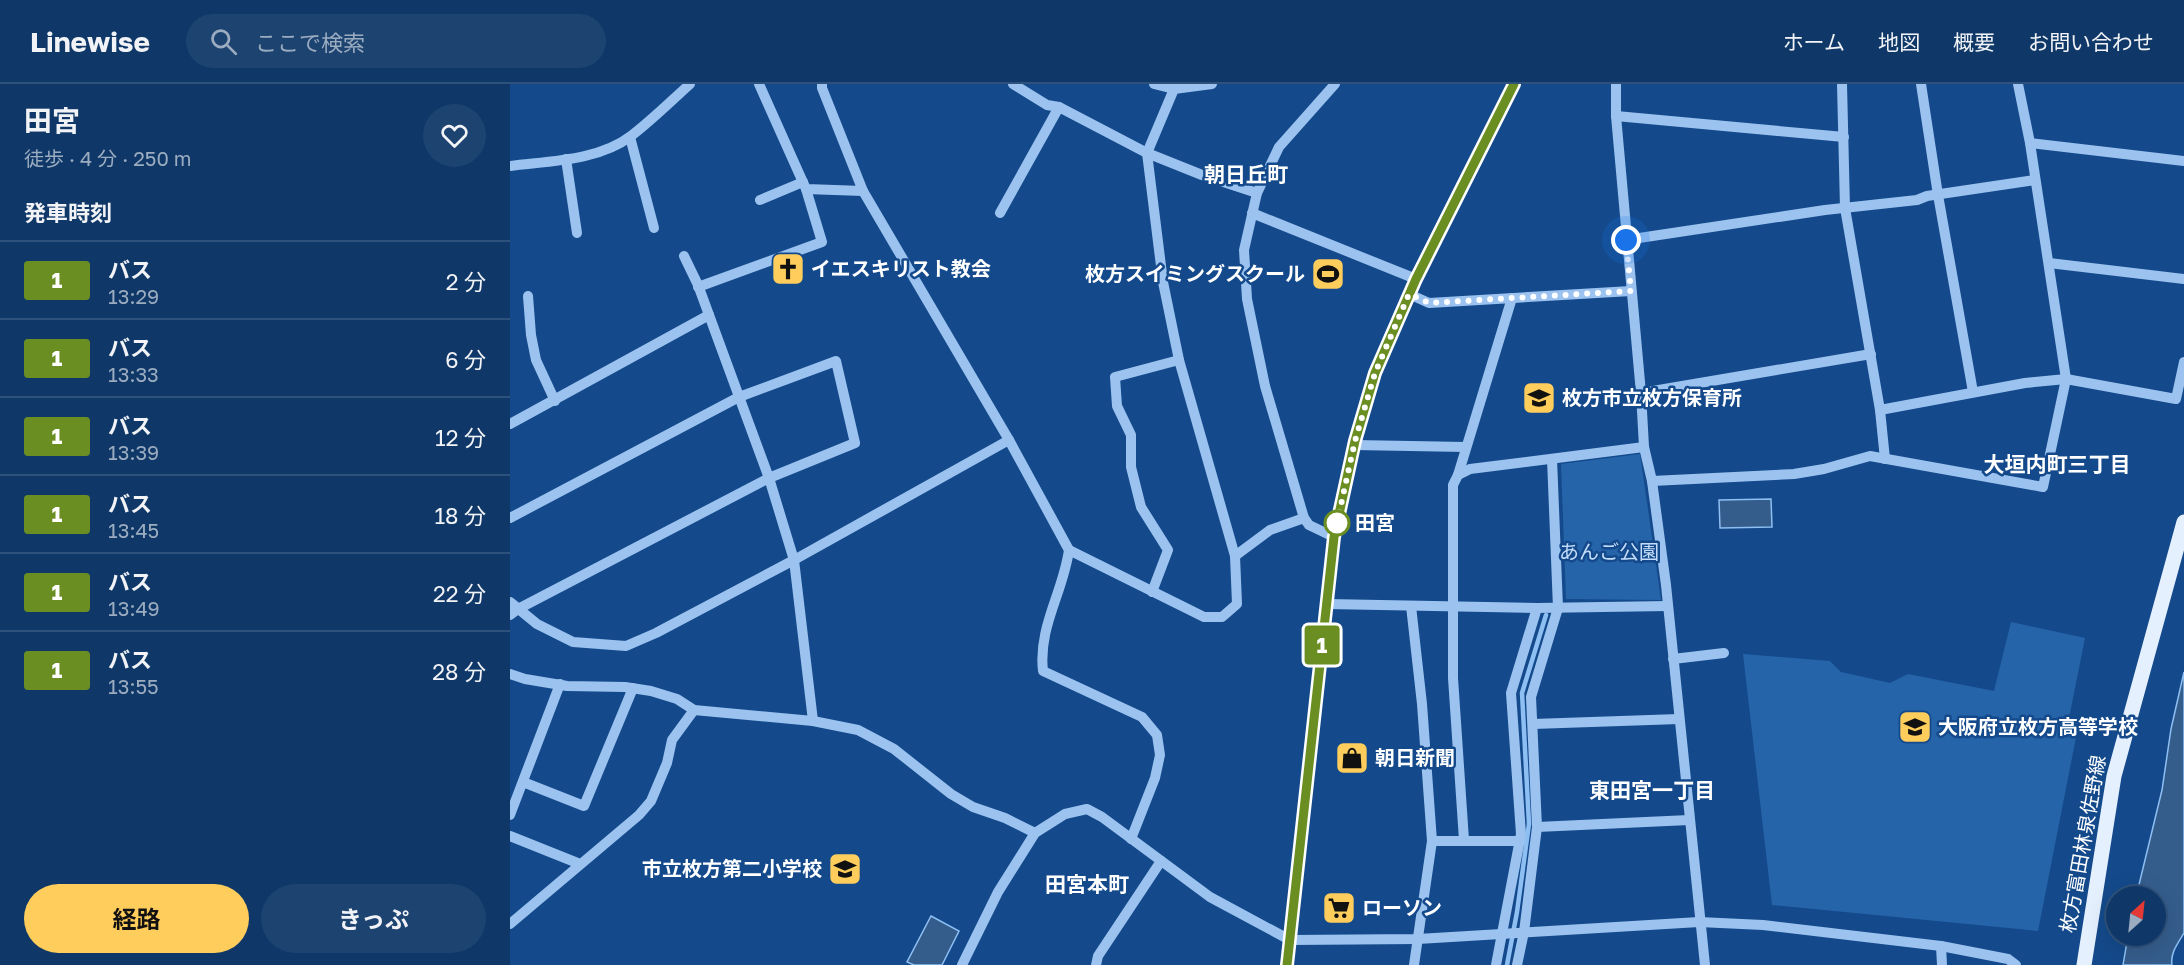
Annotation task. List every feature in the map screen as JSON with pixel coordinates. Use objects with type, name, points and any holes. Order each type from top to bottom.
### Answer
[{"type":"main road","name":"枚方富田林泉佐野線","points":[[2084,965],[2114,776],[2184,522]]},
{"type":"street","points":[[510,166],[594,153],[630,137],[690,84]]},
{"type":"street","points":[[698,287],[822,242],[805,185],[759,84]]},
{"type":"street","points":[[822,84],[863,191],[1009,441],[1069,550],[1204,618],[1222,617],[1237,604],[1235,556],[1179,360],[1163,282],[1147,153],[1174,89]]},
{"type":"street","points":[[1154,84],[1174,89],[1212,84]]},
{"type":"street","points":[[1334,537],[1309,525],[1304,518],[1265,386],[1247,299],[1244,250],[1257,193],[1279,147],[1335,84]]},
{"type":"street","points":[[1287,965],[1334,537],[1354,446],[1375,373],[1409,294],[1514,84]]},
{"type":"street","points":[[1616,84],[1616,116],[1644,447],[1652,481],[1668,606],[1705,965]]},
{"type":"street","points":[[1842,84],[1845,208],[1880,410],[1885,459]]},
{"type":"street","points":[[1921,84],[1973,392]]},
{"type":"street","points":[[1652,481],[1794,474],[1824,469],[1870,456],[2043,487],[2066,379],[2019,84]]},
{"type":"street","points":[[1019,85],[1047,105],[1059,107],[1147,153],[1202,175],[1257,193]]},
{"type":"street","points":[[1000,213],[1059,107]]},
{"type":"street","points":[[1616,116],[1844,137]]},
{"type":"street","points":[[630,137],[654,228]]},
{"type":"street","points":[[2030,143],[2184,161]]},
{"type":"street","points":[[566,159],[577,233]]},
{"type":"street","points":[[1626,240],[2035,180]]},
{"type":"street","points":[[760,200],[805,185],[863,191]]},
{"type":"street","points":[[1252,213],[1416,279]]},
{"type":"street","points":[[684,256],[709,315],[769,478],[794,560],[813,721]]},
{"type":"street","points":[[2049,263],[2184,279]]},
{"type":"street","points":[[1409,294],[1429,303],[1631,291]]},
{"type":"street","points":[[528,296],[531,335],[536,360],[555,401]]},
{"type":"street","points":[[1464,840],[1454,678],[1453,485],[1512,298]]},
{"type":"street","points":[[510,424],[709,315]]},
{"type":"street","points":[[1641,393],[1871,354]]},
{"type":"street","points":[[1152,592],[1168,550],[1141,507],[1131,467],[1131,435],[1117,406],[1115,377],[1179,360]]},
{"type":"street","points":[[510,518],[739,397],[836,361],[855,443],[769,478],[512,608]]},
{"type":"street","points":[[1880,410],[2025,383],[2066,379],[2176,399],[2184,362]]},
{"type":"street","points":[[512,608],[537,624],[573,642],[626,646],[656,633],[794,560],[1009,441]]},
{"type":"street","points":[[1354,446],[1466,447]]},
{"type":"street","points":[[1458,475],[1470,469],[1644,447]]},
{"type":"street","points":[[1517,965],[1538,827],[1531,697],[1558,608],[1552,459]]},
{"type":"street","points":[[1235,556],[1270,530],[1304,518]]},
{"type":"street","points":[[1069,550],[1066,571],[1044,632],[1041,657],[1043,671],[1142,717],[1157,735],[1160,755],[1155,778],[1131,839]]},
{"type":"street","points":[[1327,604],[1537,608],[1668,606]]},
{"type":"street","points":[[1411,606],[1422,704],[1432,841],[1414,965]]},
{"type":"street","points":[[1496,965],[1520,841],[1511,693],[1537,608]]},
{"type":"street","points":[[1673,659],[1724,653]]},
{"type":"street","points":[[510,674],[525,679],[567,686],[633,688],[677,699],[694,711],[813,721],[858,730],[894,749],[951,794],[973,807],[1005,818],[1035,833]]},
{"type":"street","points":[[510,815],[560,684]]},
{"type":"street","points":[[523,782],[584,806],[633,688]]},
{"type":"street","points":[[510,924],[639,815],[651,801],[668,763],[672,740],[694,711]]},
{"type":"street","points":[[1533,724],[1679,719]]},
{"type":"street","points":[[962,965],[998,892],[1035,833],[1065,814],[1087,809],[1102,817],[1210,897],[1290,940],[1418,939],[1699,922],[1763,926],[1941,946],[2008,959],[2016,965]]},
{"type":"street","points":[[1538,827],[1689,820]]},
{"type":"street","points":[[510,836],[580,864]]},
{"type":"street","points":[[1432,841],[1520,841]]},
{"type":"street","points":[[1096,965],[1098,956],[1161,861]]},
{"type":"street","points":[[1941,946],[1942,965]]},
{"type":"green space","name":"あんご公園","points":[[1640,454],[1661,600],[1566,599],[1561,464]]},
{"type":"green space","points":[[2011,622],[2085,638],[2069,718],[2079,722],[2038,931],[1772,905],[1743,654],[1830,661],[1841,672],[1890,683],[1908,674],[1994,691]]},
{"type":"shaded area","points":[[1771,499],[1772,527],[1720,528],[1719,500]]},
{"type":"shaded area","points":[[2184,672],[2184,933],[2173,952],[2172,965],[2123,965],[2126,946],[2166,946],[2166,886],[2139,886],[2162,790],[2171,729]]},
{"type":"shaded area","points":[[931,916],[959,931],[942,965],[914,965],[907,962]]},
{"type":"waterway","points":[[1507,965],[1529,824],[1522,693],[1546,615]]},
{"type":"bus line","name":"1","points":[[1287,965],[1334,537],[1355,441],[1375,373],[1416,279],[1514,84]]},
{"type":"place","name":"イエスキリスト教会","points":[[788,269]]},
{"type":"place","name":"枚方スイミングスクール","points":[[1328,274]]},
{"type":"place","name":"枚方市立枚方保育所","points":[[1539,398]]},
{"type":"place","name":"田宮","points":[[1337,523]]},
{"type":"place","name":"大阪府立枚方高等学校","points":[[1915,727]]},
{"type":"place","name":"朝日新聞","points":[[1352,758]]},
{"type":"place","name":"市立枚方第二小学校","points":[[845,869]]},
{"type":"place","name":"ローソン","points":[[1339,908]]},
{"type":"district","name":"朝日丘町","points":[[1246,175]]},
{"type":"district","name":"大垣内町三丁目","points":[[2057,465]]},
{"type":"district","name":"東田宮一丁目","points":[[1652,791]]},
{"type":"district","name":"田宮本町","points":[[1087,885]]},
{"type":"route","points":[[1337,523],[1355,441],[1375,373],[1409,294],[1429,303],[1631,291],[1626,240]]}]
